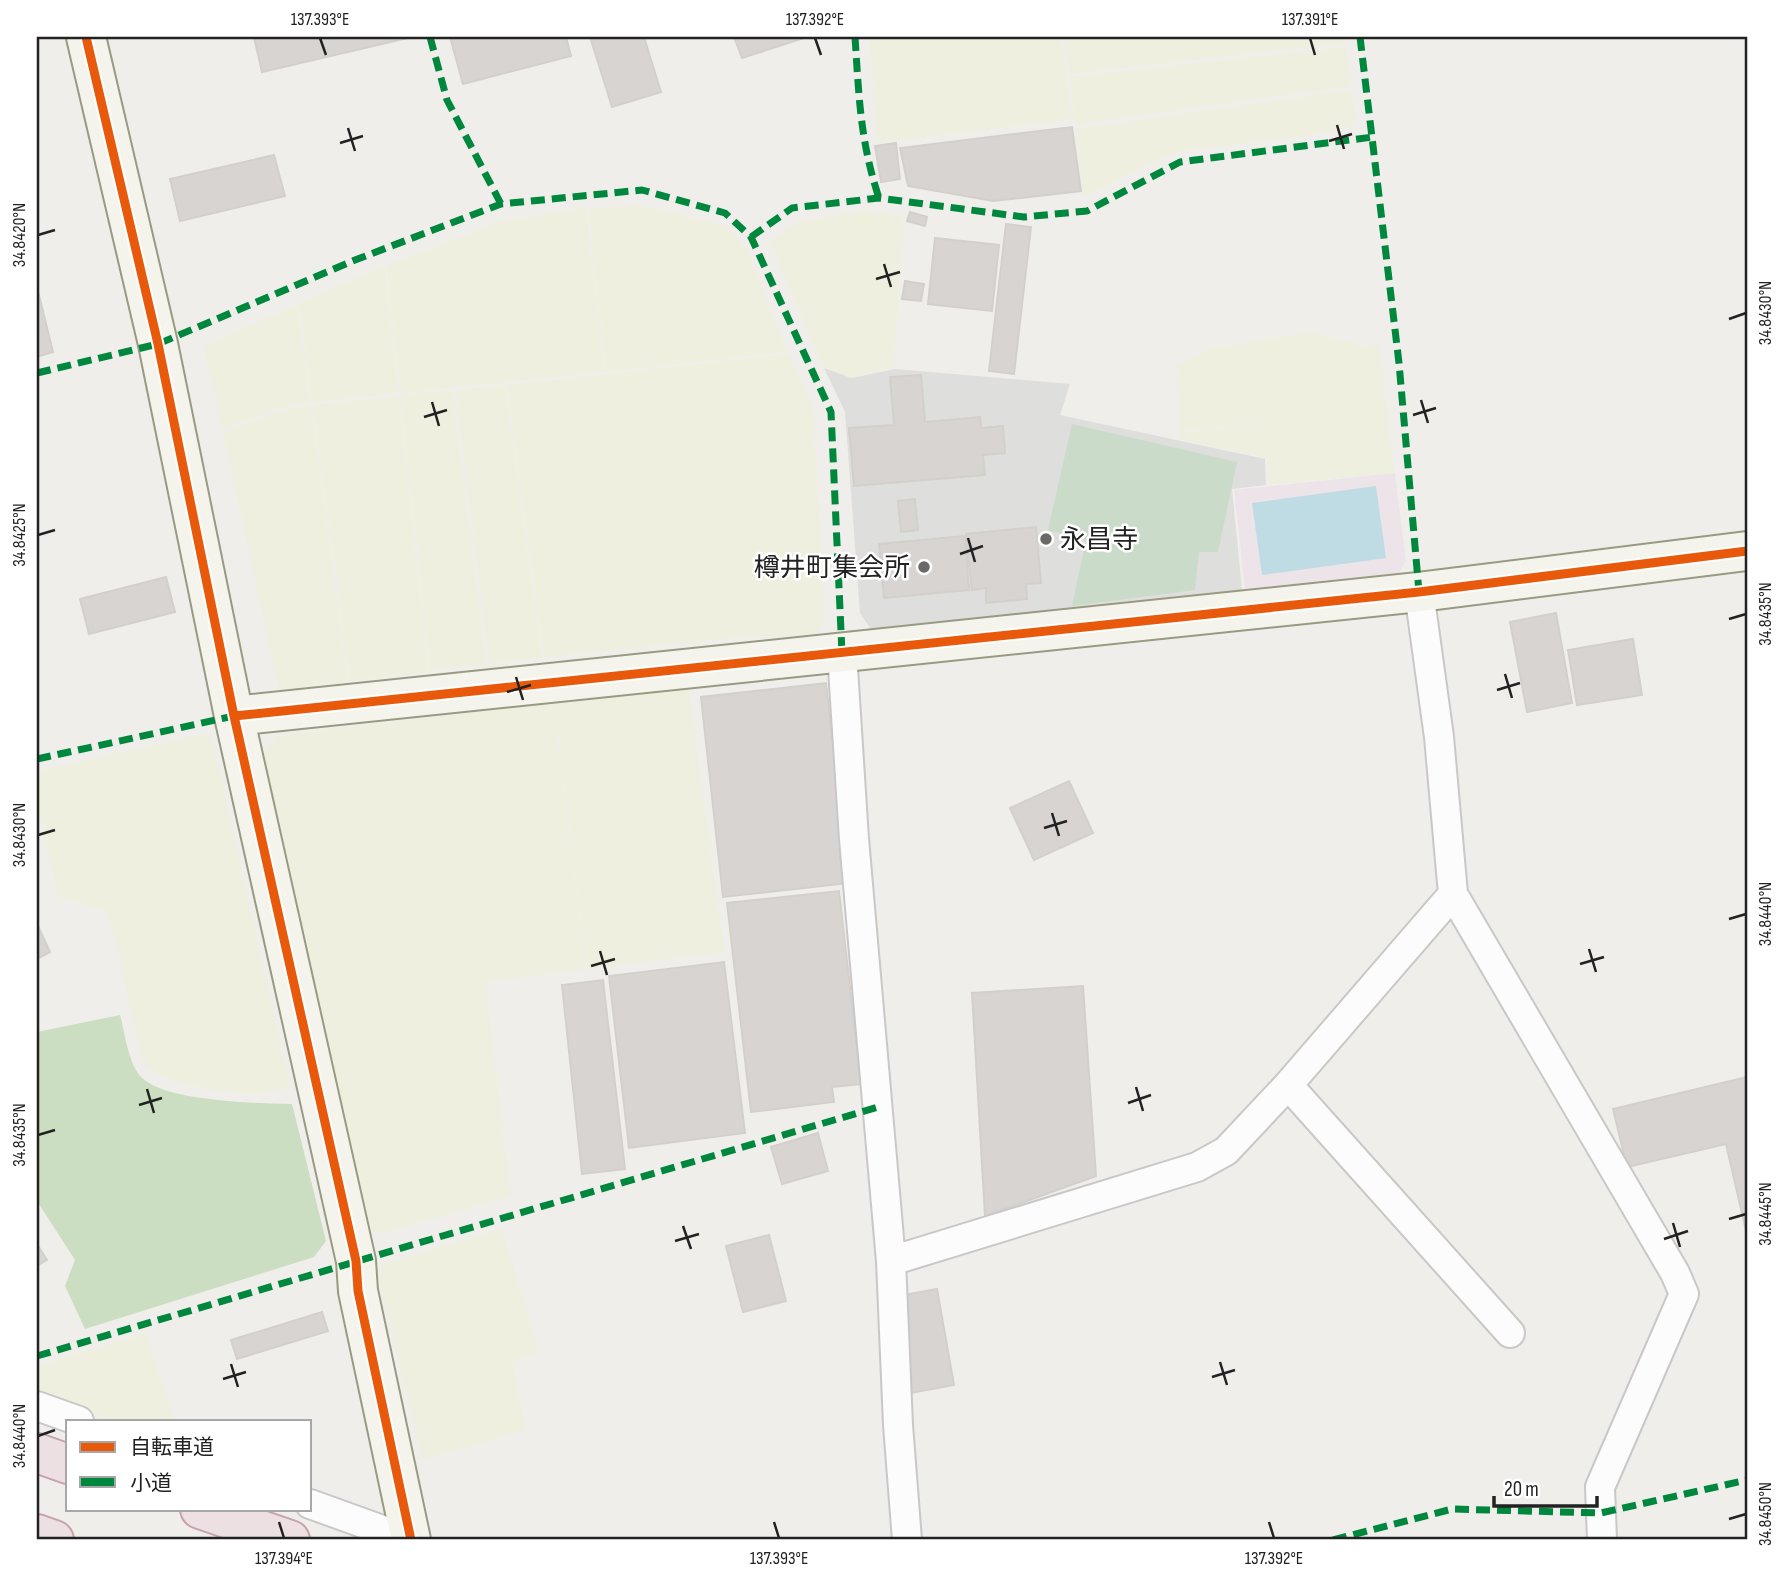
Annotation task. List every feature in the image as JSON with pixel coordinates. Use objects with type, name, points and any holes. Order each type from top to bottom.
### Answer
[{"type":"highway","points":[[37,1453],[66,1463]]},
{"type":"highway","points":[[203,1510],[290,1540]]},
{"type":"highway","points":[[37,1534],[54,1540]]},
{"type":"street","points":[[86,37],[158,344],[234,716],[356,1261],[358,1291],[411,1540]]},
{"type":"street","points":[[234,716],[1419,592],[1747,551]]},
{"type":"street","points":[[1419,592],[1439,737],[1453,894],[1668,1261],[1684,1294],[1600,1487],[1602,1540]]},
{"type":"street","points":[[842,653],[854,839],[891,1261],[898,1425],[907,1540]]},
{"type":"street","points":[[891,1261],[1197,1167],[1226,1150],[1288,1085],[1453,894]]},
{"type":"street","points":[[1288,1085],[1510,1333]]},
{"type":"street","points":[[37,1406],[76,1420]]},
{"type":"street","points":[[312,1505],[411,1540]]},
{"type":"shaded area","name":"永昌寺","points":[[824,368],[852,378],[895,369],[1070,384],[1060,415],[1265,459],[1266,485],[1232,489],[1242,590],[872,631],[860,613],[845,412]]},
{"type":"shaded area","points":[[1395,473],[1406,561],[1399,573],[1245,589],[1234,490]]},
{"type":"green space","points":[[869,37],[1062,37],[1071,120],[878,142]]},
{"type":"green space","points":[[1065,37],[1346,37],[1347,43],[1069,74]]},
{"type":"green space","points":[[1346,47],[1351,86],[1075,125],[1069,77]]},
{"type":"green space","points":[[1351,90],[1356,124],[1337,131],[1167,155],[1083,197],[1076,129]]},
{"type":"green space","points":[[639,205],[728,226],[747,250],[788,352],[606,372],[588,209]]},
{"type":"green space","points":[[586,208],[604,372],[401,393],[386,266],[503,221]]},
{"type":"green space","points":[[864,210],[903,217],[894,368],[851,378],[822,366],[770,242],[797,222]]},
{"type":"green space","points":[[384,266],[399,393],[312,402],[299,304]]},
{"type":"green space","points":[[297,305],[310,402],[274,409],[222,430],[204,346]]},
{"type":"green space","points":[[1310,332],[1364,346],[1379,344],[1394,473],[1269,484],[1268,458],[1179,439],[1180,433],[1282,421],[1181,431],[1177,366],[1211,348]]},
{"type":"green space","points":[[789,354],[813,409],[825,620],[816,634],[734,638],[544,657],[507,385]]},
{"type":"green space","points":[[505,385],[542,658],[489,664],[455,390]]},
{"type":"green space","points":[[452,390],[486,664],[430,671],[401,395]]},
{"type":"green space","points":[[399,396],[428,672],[350,681],[313,405]]},
{"type":"green space","points":[[311,405],[348,681],[279,690],[223,433],[275,412]]},
{"type":"green space","points":[[1072,424],[1237,462],[1218,552],[1199,552],[1195,590],[1072,606],[1086,540],[1048,530]]},
{"type":"green space","points":[[688,687],[725,952],[587,969],[554,702]]},
{"type":"green space","points":[[553,702],[586,969],[485,982],[511,1196],[380,1234],[367,1225],[262,756],[277,736]]},
{"type":"green space","points":[[203,734],[212,738],[290,1089],[249,1094],[218,1091],[182,1084],[151,1071],[143,1062],[109,915],[100,909],[59,898],[37,803],[37,771]]},
{"type":"green space","points":[[120,1015],[127,1047],[136,1070],[152,1085],[189,1096],[292,1104],[326,1241],[314,1257],[85,1329],[65,1286],[75,1260],[37,1201],[37,1032]]},
{"type":"green space","points":[[502,1229],[539,1352],[512,1363],[526,1430],[423,1460],[378,1275],[387,1262]]},
{"type":"green space","points":[[147,1333],[174,1420],[108,1420],[37,1393],[37,1366]]},
{"type":"water","points":[[1376,486],[1386,558],[1262,575],[1252,503]]},
{"type":"building","points":[[254,37],[412,37],[262,72]]},
{"type":"building","points":[[450,37],[566,37],[571,56],[463,84]]},
{"type":"building","points":[[600,37],[644,37],[661,92],[612,107],[591,40]]},
{"type":"building","points":[[734,37],[807,37],[742,58]]},
{"type":"building","points":[[1072,127],[1081,191],[993,201],[908,186],[900,148]]},
{"type":"building","points":[[896,143],[900,179],[881,182],[875,146]]},
{"type":"building","points":[[274,155],[285,196],[180,221],[170,179]]},
{"type":"building","points":[[910,212],[927,217],[925,226],[907,221]]},
{"type":"building","points":[[1006,224],[1031,227],[1014,374],[989,371]]},
{"type":"building","points":[[935,238],[999,245],[992,311],[928,304]]},
{"type":"building","points":[[905,281],[924,284],[921,301],[902,299]]},
{"type":"building","points":[[37,287],[53,352],[37,357]]},
{"type":"building","points":[[921,375],[925,422],[980,417],[981,428],[1003,426],[1005,453],[983,455],[985,475],[854,486],[849,428],[894,425],[890,377]]},
{"type":"building","points":[[915,499],[918,530],[901,532],[898,501]]},
{"type":"building","points":[[1036,527],[1041,583],[1026,584],[1027,599],[986,603],[986,588],[972,590],[966,534]]},
{"type":"building","name":"樽井町集会所","points":[[965,536],[969,590],[884,598],[879,544]]},
{"type":"building","points":[[166,577],[175,612],[89,634],[80,599]]},
{"type":"building","points":[[1556,613],[1572,703],[1527,712],[1510,622]]},
{"type":"building","points":[[1633,639],[1642,695],[1577,705],[1568,650]]},
{"type":"building","points":[[826,683],[848,883],[723,897],[701,697]]},
{"type":"building","points":[[1069,781],[1093,833],[1034,860],[1010,808]]},
{"type":"building","points":[[839,891],[861,1084],[832,1087],[834,1102],[751,1112],[727,903]]},
{"type":"building","points":[[37,924],[50,952],[37,959]]},
{"type":"building","points":[[724,962],[745,1133],[629,1148],[609,976]]},
{"type":"building","points":[[603,980],[625,1169],[582,1174],[562,985]]},
{"type":"building","points":[[1083,986],[1096,1176],[985,1216],[972,993]]},
{"type":"building","points":[[1747,1077],[1747,1235],[1726,1144],[1627,1167],[1613,1109]]},
{"type":"building","points":[[818,1133],[828,1171],[782,1184],[771,1147]]},
{"type":"building","points":[[769,1235],[786,1301],[743,1312],[726,1246]]},
{"type":"building","points":[[37,1244],[47,1260],[37,1266]]},
{"type":"building","points":[[937,1289],[954,1385],[910,1393],[893,1297]]},
{"type":"building","points":[[322,1312],[328,1331],[237,1359],[231,1340]]},
{"type":"marked path","points":[[430,37],[447,100],[501,204]]},
{"type":"marked path","points":[[855,37],[864,138],[879,198]]},
{"type":"marked path","points":[[1360,37],[1399,363],[1419,592]]},
{"type":"marked path","points":[[751,237],[792,208],[879,198],[1024,217],[1087,211],[1180,162],[1373,137]]},
{"type":"marked path","points":[[37,373],[158,344],[355,260],[501,204],[642,190],[725,213],[751,237],[831,412],[842,653]]},
{"type":"marked path","points":[[37,759],[234,716]]},
{"type":"marked path","points":[[37,1356],[878,1107]]},
{"type":"marked path","points":[[1333,1540],[1452,1509],[1601,1513],[1747,1480]]},
{"type":"cycle path","points":[[86,37],[158,344],[234,716],[356,1261],[358,1291],[411,1540]]},
{"type":"cycle path","points":[[234,716],[1419,592],[1747,551]]},
{"type":"place","name":"永昌寺","points":[[1046,539]]},
{"type":"place","name":"樽井町集会所","points":[[924,567]]}]
